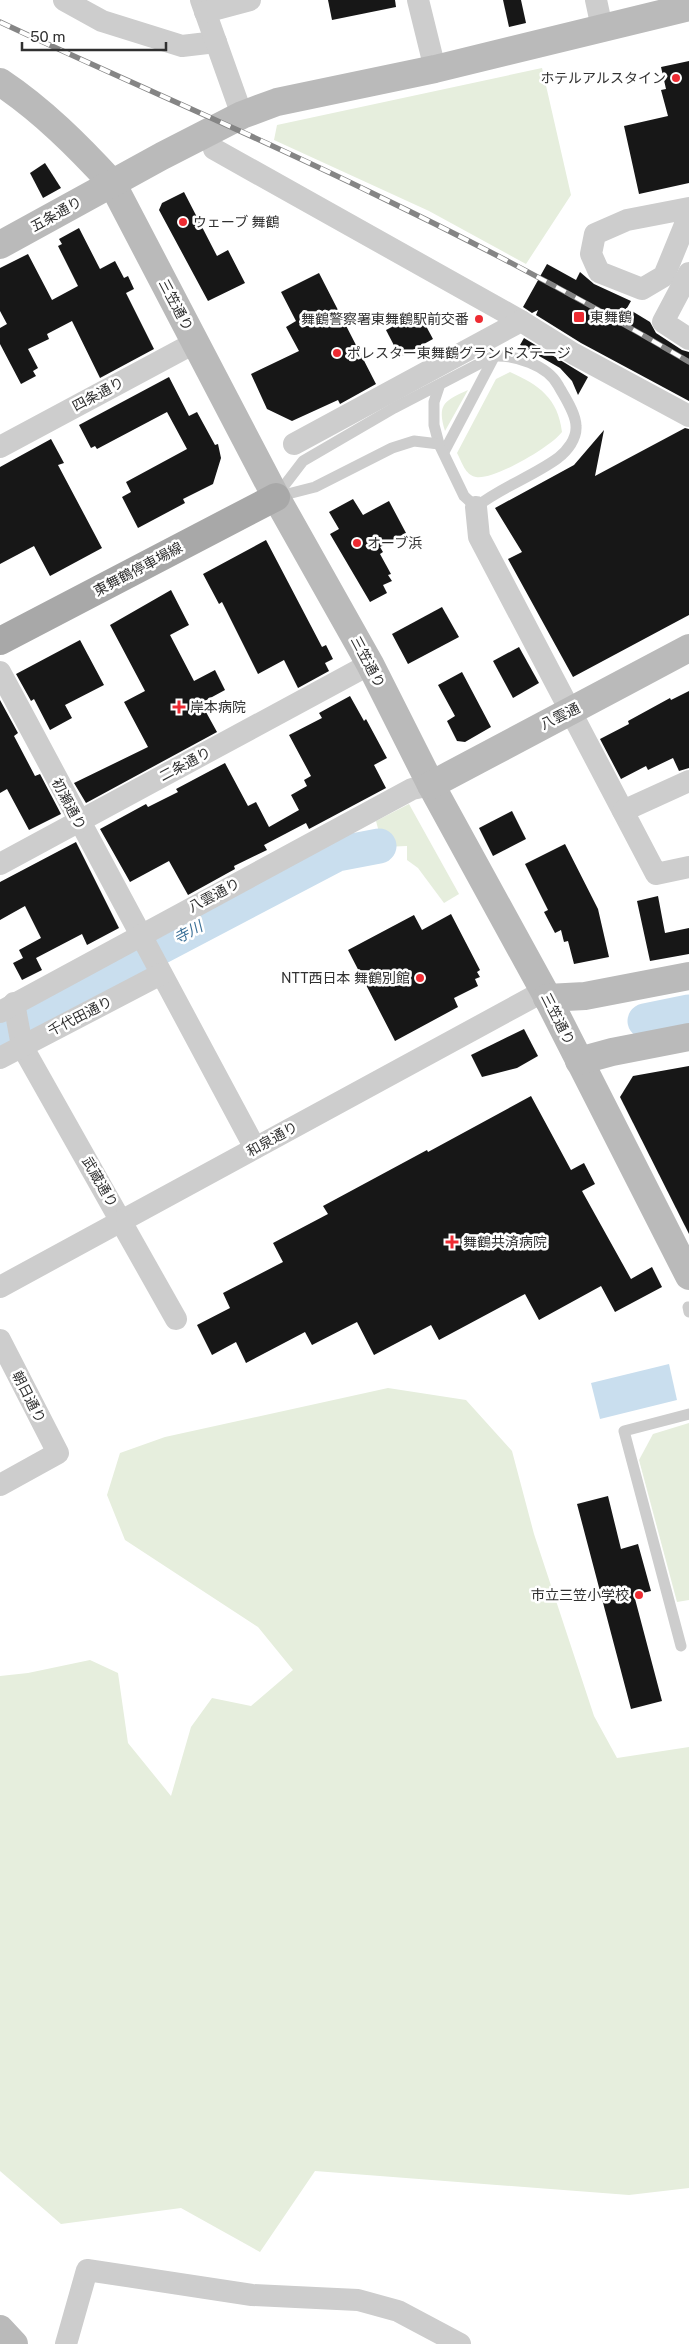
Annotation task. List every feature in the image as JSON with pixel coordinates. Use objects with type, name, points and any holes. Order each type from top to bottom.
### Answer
[{"type":"main road","name":"東舞鶴停車場線","points":[[0,641],[276,497]]},
{"type":"street","points":[[64,0],[102,21],[182,46],[216,42]]},
{"type":"street","points":[[242,115],[203,6],[250,0]]},
{"type":"street","points":[[418,0],[435,69]]},
{"type":"street","points":[[596,0],[602,28]]},
{"type":"street","name":"五条通り","points":[[0,245],[112,183],[242,115],[277,102],[435,69],[689,7]]},
{"type":"street","name":"三笠通り","points":[[0,82],[20,95],[73,142],[112,183],[276,497],[370,664],[431,786],[545,994],[689,1276]]},
{"type":"street","points":[[214,149],[521,321],[574,354],[689,416]]},
{"type":"street","points":[[689,208],[627,220],[595,234],[591,254],[599,272],[642,289],[664,276],[689,215]]},
{"type":"street","points":[[689,273],[663,322],[689,339]]},
{"type":"street","points":[[294,444],[521,321]]},
{"type":"street","name":"四条通り","points":[[0,447],[196,342]]},
{"type":"street","points":[[476,507],[479,537],[656,874],[689,867]]},
{"type":"street","name":"八雲通","points":[[431,786],[529,731],[570,712],[689,648]]},
{"type":"street","name":"二条通り","points":[[0,864],[370,664]]},
{"type":"street","name":"初瀬通り","points":[[0,672],[78,822],[159,971]]},
{"type":"street","points":[[623,811],[689,781]]},
{"type":"street","name":"八雲通り","points":[[10,1009],[142,939],[412,789],[431,786]]},
{"type":"street","points":[[159,971],[255,1148]]},
{"type":"street","name":"千代田通り","points":[[0,1058],[21,1041],[159,971]]},
{"type":"street","points":[[545,994],[585,996],[689,976]]},
{"type":"street","name":"和泉通り","points":[[0,1287],[121,1220],[545,994]]},
{"type":"street","points":[[10,1009],[21,1041]]},
{"type":"street","points":[[579,1061],[612,1052],[689,1037]]},
{"type":"street","name":"武蔵通り","points":[[21,1041],[176,1319]]},
{"type":"street","name":"朝日通り","points":[[0,1340],[58,1453],[0,1485]]},
{"type":"street","points":[[66,2344],[87,2270],[252,2295],[358,2300],[398,2311],[460,2344]]},
{"type":"street","points":[[0,2329],[14,2344]]},
{"type":"lane","points":[[276,497],[303,461],[394,408],[439,387],[494,356],[507,356],[536,366],[554,378],[567,402],[576,426],[572,444],[558,458],[492,495],[476,507],[464,496],[442,448],[434,425],[434,402],[439,387]]},
{"type":"lane","points":[[442,448],[494,356]]},
{"type":"lane","points":[[276,497],[315,487],[392,448],[414,441],[442,448]]},
{"type":"lane","points":[[680,1646],[624,1432],[689,1414]]},
{"type":"green space","points":[[542,68],[571,195],[526,264],[429,211],[274,140],[277,125]]},
{"type":"green space","points":[[510,372],[530,382],[545,394],[556,410],[562,432],[535,454],[508,468],[484,477],[472,476],[464,468],[457,453],[496,379]]},
{"type":"green space","points":[[468,390],[445,431],[442,415],[444,404],[453,397]]},
{"type":"green space","points":[[409,804],[459,894],[444,903],[418,868],[407,860],[407,846],[383,847],[376,821]]},
{"type":"green space","points":[[388,1388],[466,1400],[512,1451],[534,1534],[594,1716],[617,1758],[689,1747],[689,2188],[629,2195],[315,2171],[260,2252],[181,2208],[61,2224],[0,2171],[0,1676],[28,1673],[90,1660],[118,1673],[128,1743],[171,1796],[191,1727],[212,1698],[251,1706],[293,1670],[258,1627],[125,1540],[107,1495],[120,1453],[165,1437]]},
{"type":"green space","points":[[689,1423],[689,1600],[677,1602],[639,1460],[653,1434]]},
{"type":"water","points":[[669,1364],[677,1400],[600,1419],[591,1383]]},
{"type":"building","points":[[328,0],[395,0],[396,7],[332,20]]},
{"type":"building","points":[[503,0],[521,0],[526,23],[509,27]]},
{"type":"building","points":[[689,61],[689,183],[639,194],[624,126],[668,116],[661,90],[666,89],[661,67]]},
{"type":"building","points":[[45,163],[61,188],[43,198],[30,173]]},
{"type":"building","points":[[184,192],[217,256],[228,250],[245,283],[208,301],[159,210],[162,203]]},
{"type":"building","points":[[79,228],[100,269],[115,261],[124,278],[128,276],[134,289],[126,293],[154,349],[100,378],[72,321],[47,334],[49,339],[28,349],[38,368],[33,371],[36,376],[21,384],[0,344],[0,328],[7,324],[0,311],[0,268],[28,254],[52,300],[78,286],[58,246],[62,244],[59,239]]},
{"type":"building","name":"東舞鶴","points":[[547,264],[576,280],[580,272],[594,284],[631,301],[627,308],[650,322],[656,333],[682,350],[689,352],[689,401],[581,343],[536,315],[538,310],[532,313],[523,307]]},
{"type":"building","name":"ポレスター東舞鶴グランドステージ","points":[[319,273],[376,384],[340,404],[338,400],[292,421],[267,409],[251,374],[299,351],[286,327],[296,321],[281,292]]},
{"type":"building","points":[[419,313],[433,339],[400,357],[386,330]]},
{"type":"building","points":[[524,338],[588,377],[578,395],[572,381],[560,368],[520,345]]},
{"type":"building","points":[[169,377],[189,416],[197,412],[215,445],[218,444],[221,458],[213,484],[183,499],[185,503],[138,528],[122,497],[131,492],[126,482],[187,449],[167,412],[97,449],[95,446],[91,448],[79,425]]},
{"type":"building","points":[[685,428],[689,429],[689,615],[573,677],[508,559],[522,552],[495,508],[574,465],[604,430],[595,476]]},
{"type":"building","points":[[51,439],[64,463],[58,465],[102,548],[50,576],[34,546],[0,564],[0,467]]},
{"type":"building","points":[[353,499],[363,515],[389,501],[406,533],[380,547],[383,552],[380,554],[391,574],[388,575],[392,581],[383,585],[387,593],[370,602],[330,534],[339,529],[329,512]]},
{"type":"building","points":[[266,540],[322,647],[326,645],[333,659],[325,663],[329,671],[298,688],[284,660],[258,674],[222,602],[219,604],[203,574]]},
{"type":"building","points":[[171,590],[189,625],[170,635],[194,681],[215,670],[225,690],[201,703],[217,732],[86,803],[74,783],[148,747],[124,702],[145,691],[110,625]]},
{"type":"building","points":[[442,607],[459,637],[408,664],[392,634]]},
{"type":"building","points":[[80,640],[104,685],[65,705],[72,718],[50,730],[34,699],[31,701],[16,674]]},
{"type":"building","points":[[519,647],[539,683],[513,698],[493,661]]},
{"type":"building","points":[[462,672],[491,727],[465,742],[457,741],[447,721],[455,716],[438,685]]},
{"type":"building","points":[[689,691],[689,768],[679,771],[673,758],[648,770],[646,766],[621,779],[600,739],[629,724],[628,721],[670,698],[671,700]]},
{"type":"building","points":[[350,696],[364,721],[366,719],[387,758],[374,765],[386,788],[309,829],[306,823],[264,845],[267,850],[234,866],[235,869],[188,895],[169,861],[130,882],[100,829],[146,804],[148,807],[178,792],[176,789],[225,763],[248,806],[256,802],[269,827],[299,810],[291,795],[307,786],[304,780],[311,776],[289,735],[322,718],[319,713]]},
{"type":"building","points":[[0,700],[18,733],[14,736],[35,776],[40,774],[61,814],[29,830],[7,789],[0,793]]},
{"type":"building","points":[[512,811],[526,839],[493,856],[479,828]]},
{"type":"building","points":[[76,842],[119,928],[87,945],[82,934],[36,958],[42,970],[22,980],[13,963],[23,958],[19,950],[41,938],[25,906],[0,920],[0,882]]},
{"type":"building","points":[[565,844],[598,909],[609,957],[574,964],[568,941],[564,942],[561,930],[555,933],[544,912],[548,910],[525,864]]},
{"type":"building","points":[[658,896],[665,933],[689,928],[689,954],[650,961],[637,901]]},
{"type":"building","name":"NTT西日本 舞鶴別館","points":[[451,914],[480,970],[477,972],[480,977],[475,979],[478,986],[454,998],[458,1007],[395,1041],[348,950],[414,915],[422,930]]},
{"type":"building","points":[[524,1029],[538,1056],[517,1068],[482,1077],[471,1055]]},
{"type":"building","points":[[689,1066],[689,1234],[620,1097],[633,1076]]},
{"type":"building","name":"舞鶴共済病院","points":[[531,1096],[571,1170],[584,1163],[595,1184],[582,1191],[631,1279],[652,1267],[662,1287],[615,1312],[601,1286],[539,1320],[525,1294],[439,1340],[431,1325],[374,1355],[357,1322],[312,1345],[305,1332],[246,1363],[236,1342],[212,1355],[197,1325],[230,1308],[223,1293],[283,1262],[273,1243],[328,1214],[323,1206]]},
{"type":"building","points":[[608,1496],[621,1549],[638,1544],[651,1591],[634,1595],[662,1701],[631,1709],[577,1504]]},
{"type":"waterway","name":"寺川","points":[[0,1031],[337,854],[379,846]]},
{"type":"waterway","name":"寺川","points":[[645,1021],[689,1012]]},
{"type":"railway","points":[[0,22],[280,149],[412,213],[572,295],[689,362]]},
{"type":"place","name":"ホテルアルスタイン","points":[[676,78]]},
{"type":"place","name":"ウェーブ 舞鶴","points":[[183,222]]},
{"type":"place","name":"東舞鶴","points":[[579,317]]},
{"type":"place","name":"舞鶴警察署東舞鶴駅前交番","points":[[479,319]]},
{"type":"place","name":"ポレスター東舞鶴グランドステージ","points":[[337,353]]},
{"type":"place","name":"オーブ浜","points":[[357,543]]},
{"type":"place","name":"岸本病院","points":[[179,707]]},
{"type":"place","name":"NTT西日本 舞鶴別館","points":[[420,978]]},
{"type":"place","name":"舞鶴共済病院","points":[[452,1242]]},
{"type":"place","name":"市立三笠小学校","points":[[639,1595]]}]
